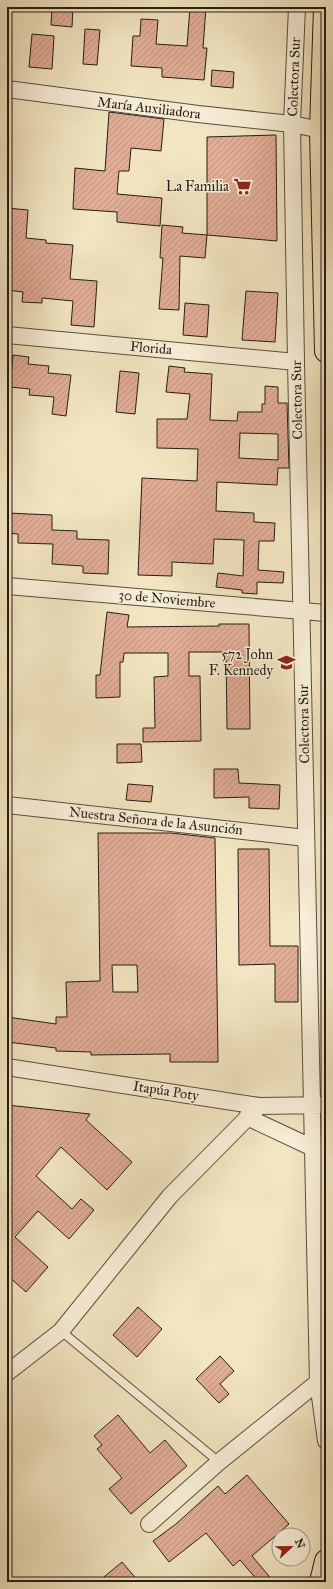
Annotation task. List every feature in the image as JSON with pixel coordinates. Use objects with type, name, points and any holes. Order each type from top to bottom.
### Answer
[{"type":"highway","points":[[325,7],[322,130],[326,351]]},
{"type":"highway","points":[[321,1582],[326,1561]]},
{"type":"street","name":"Colectora Sur","points":[[297,7],[292,124],[301,610],[306,838],[319,1106],[313,1148],[321,1241],[318,1382],[326,1441]]},
{"type":"street","name":"María Auxiliadora","points":[[7,90],[198,114],[292,124],[322,130]]},
{"type":"street","name":"Florida","points":[[7,335],[296,362]]},
{"type":"street","name":"30 de Noviembre","points":[[7,586],[326,613]]},
{"type":"street","name":"Nuestra Señora de la Asunción","points":[[7,805],[306,838]]},
{"type":"street","name":"Itapúa Poty","points":[[7,1067],[259,1106],[319,1106]]},
{"type":"street","points":[[7,1373],[61,1331],[170,1196],[259,1106]]},
{"type":"street","points":[[247,1117],[313,1148]]},
{"type":"street","points":[[149,1524],[219,1462],[318,1382]]},
{"type":"lane","points":[[61,1331],[219,1462]]},
{"type":"building","points":[[52,7],[73,7],[72,27],[51,25]]},
{"type":"building","points":[[190,7],[206,7],[203,48],[207,48],[204,80],[162,77],[162,68],[131,66],[133,36],[140,36],[141,19],[158,20],[156,44],[187,46]]},
{"type":"building","points":[[85,29],[100,30],[97,65],[83,64]]},
{"type":"building","points":[[32,34],[54,36],[52,69],[29,67]]},
{"type":"building","points":[[212,70],[234,72],[233,88],[211,86]]},
{"type":"building","points":[[109,112],[164,119],[161,151],[131,148],[129,171],[119,171],[117,194],[162,198],[160,226],[117,222],[117,212],[73,209],[75,168],[105,171]]},
{"type":"building","name":"La Familia","points":[[276,135],[277,241],[207,235],[207,137]]},
{"type":"building","points":[[7,208],[28,210],[26,238],[46,240],[46,243],[73,245],[70,279],[97,281],[94,327],[71,325],[73,301],[42,298],[42,303],[22,302],[23,292],[7,290]]},
{"type":"building","points":[[162,225],[183,227],[182,233],[207,235],[205,258],[180,256],[179,310],[159,309],[163,258],[160,258]]},
{"type":"building","points":[[246,291],[278,293],[275,342],[242,340]]},
{"type":"building","points":[[185,303],[209,305],[207,337],[183,335]]},
{"type":"building","points":[[13,355],[29,357],[28,364],[49,366],[48,373],[71,375],[66,416],[52,414],[54,397],[29,395],[30,389],[10,387]]},
{"type":"building","points":[[169,366],[185,368],[184,372],[212,374],[210,420],[237,421],[238,412],[262,412],[262,404],[265,404],[265,386],[278,387],[278,403],[287,403],[289,468],[278,468],[277,485],[217,482],[216,511],[254,513],[254,522],[275,523],[274,541],[259,541],[258,570],[284,572],[283,583],[257,582],[257,594],[242,593],[242,590],[216,587],[218,573],[243,576],[244,540],[214,539],[213,564],[172,562],[172,576],[138,575],[142,478],[197,481],[198,449],[157,448],[157,419],[187,419],[190,394],[166,392]],"holes":[[[240,433],[278,434],[278,460],[239,458]]]},
{"type":"building","points":[[120,371],[139,373],[135,414],[116,412]]},
{"type":"building","points":[[7,513],[52,515],[52,530],[77,531],[77,539],[109,540],[108,574],[83,573],[83,566],[52,564],[53,544],[18,543],[18,534],[7,533]]},
{"type":"building","points":[[107,612],[129,615],[127,627],[219,626],[219,624],[249,624],[250,729],[227,729],[226,652],[189,652],[189,676],[200,676],[201,741],[143,742],[143,728],[155,728],[154,677],[168,676],[168,653],[124,653],[123,662],[120,662],[120,697],[96,698],[96,675],[100,675]]},
{"type":"building","points":[[117,744],[141,744],[142,762],[117,763]]},
{"type":"building","points":[[214,769],[238,769],[239,783],[280,785],[279,809],[249,808],[249,797],[214,798]]},
{"type":"building","points":[[128,784],[153,786],[151,802],[126,800]]},
{"type":"building","points":[[98,833],[171,833],[215,838],[218,1062],[170,1062],[170,1054],[91,1055],[91,1052],[56,1051],[56,1048],[7,1042],[7,1017],[56,1024],[56,1017],[67,1017],[66,982],[100,981]],"holes":[[[112,965],[137,965],[138,992],[113,992]]]},
{"type":"building","points":[[238,849],[269,849],[270,946],[298,946],[298,1002],[275,1002],[275,964],[239,965]]},
{"type":"building","points":[[7,1105],[90,1114],[86,1120],[132,1162],[107,1190],[61,1147],[36,1176],[72,1209],[81,1199],[94,1210],[69,1239],[38,1211],[15,1237],[48,1267],[26,1292],[7,1275]]},
{"type":"building","points":[[138,1307],[162,1329],[137,1357],[113,1335]]},
{"type":"building","points":[[220,1356],[234,1371],[220,1384],[229,1394],[219,1403],[196,1379]]},
{"type":"building","points":[[118,1415],[150,1453],[165,1440],[187,1466],[131,1514],[109,1489],[122,1478],[97,1449],[102,1445],[94,1436]]},
{"type":"building","points":[[247,1475],[289,1524],[286,1527],[271,1527],[271,1540],[252,1556],[274,1582],[259,1582],[240,1560],[233,1566],[206,1533],[169,1562],[153,1541],[176,1524],[218,1486],[225,1494]]},
{"type":"building","points":[[122,1562],[139,1582],[98,1582]]},
{"type":"place","name":"La Familia","points":[[242,186]]},
{"type":"place","name":"572 John F. Kennedy","points":[[286,662]]}]
